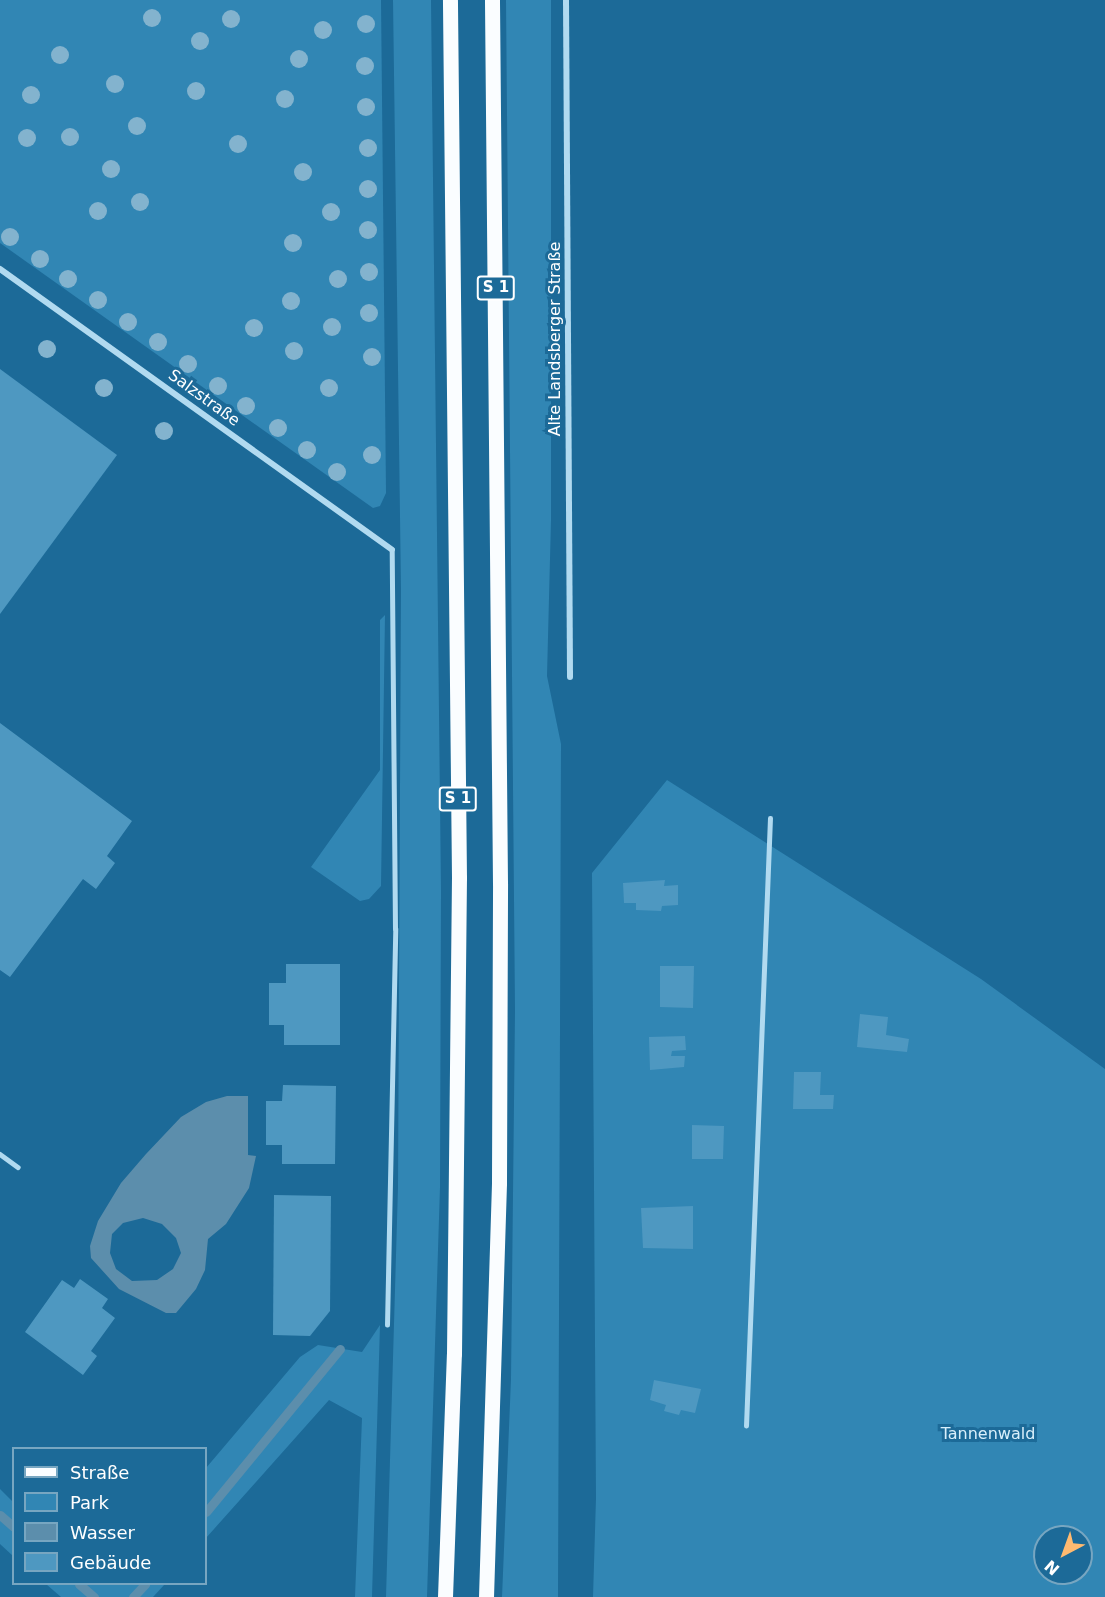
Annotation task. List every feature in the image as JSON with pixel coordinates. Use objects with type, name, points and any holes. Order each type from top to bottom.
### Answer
[{"type":"main road","name":"S 1","points":[[445,1597],[454,1354],[459,878],[450,0]]},
{"type":"main road","name":"S 1","points":[[486,1597],[499,1183],[500,906],[492,0]]},
{"type":"street","name":"Alte Landsberger Straße","points":[[566,0],[570,677]]},
{"type":"street","name":"Salzstraße","points":[[0,269],[392,550]]},
{"type":"lane","points":[[387,1325],[395,929],[392,550]]},
{"type":"lane","points":[[746,1426],[770,818]]},
{"type":"lane","points":[[0,1154],[18,1167]]},
{"type":"green space","points":[[0,0],[381,0],[386,493],[380,506],[373,508],[0,243]]},
{"type":"green space","points":[[393,0],[431,0],[441,891],[440,1187],[427,1597],[386,1597],[398,1187],[401,590]]},
{"type":"green space","points":[[506,0],[551,0],[551,520],[547,676],[561,744],[558,1597],[502,1597],[511,1379],[515,1011]]},
{"type":"green space","points":[[385,615],[381,886],[369,899],[360,901],[311,867],[380,770],[380,620]]},
{"type":"green space","name":"Tannenwald","points":[[667,780],[981,979],[1105,1069],[1105,1597],[593,1597],[596,1498],[592,873]]},
{"type":"green space","points":[[380,1325],[372,1597],[355,1597],[362,1418],[329,1400],[207,1537],[207,1467],[300,1357],[318,1345],[362,1352]]},
{"type":"green space","points":[[0,1489],[12,1501],[12,1555],[0,1544]]},
{"type":"green space","points":[[47,1585],[164,1585],[153,1597],[61,1597]]},
{"type":"water","points":[[227,1096],[248,1096],[248,1155],[256,1156],[249,1188],[226,1224],[208,1239],[205,1270],[196,1289],[176,1313],[166,1313],[119,1289],[91,1258],[90,1246],[98,1221],[121,1183],[181,1117],[206,1102]],"holes":[[[143,1218],[162,1224],[176,1238],[181,1253],[173,1269],[157,1280],[132,1281],[116,1269],[110,1253],[112,1234],[123,1223]]]},
{"type":"building","points":[[0,369],[117,455],[0,614]]},
{"type":"building","points":[[0,723],[132,821],[107,856],[115,863],[96,889],[83,879],[10,977],[0,970]]},
{"type":"building","points":[[665,880],[664,886],[678,885],[678,905],[662,906],[661,911],[636,910],[636,903],[624,903],[623,883]]},
{"type":"building","points":[[286,964],[340,964],[340,1045],[284,1045],[284,1025],[269,1025],[269,983],[286,983]]},
{"type":"building","points":[[660,966],[694,966],[693,1008],[660,1007]]},
{"type":"building","points":[[860,1014],[888,1017],[886,1035],[909,1039],[907,1052],[857,1047]]},
{"type":"building","points":[[685,1036],[686,1050],[672,1051],[671,1056],[685,1056],[684,1067],[650,1070],[649,1037]]},
{"type":"building","points":[[794,1072],[821,1072],[820,1095],[834,1095],[833,1109],[793,1109]]},
{"type":"building","points":[[283,1085],[336,1086],[335,1164],[282,1164],[282,1145],[266,1145],[266,1101],[282,1101]]},
{"type":"building","points":[[692,1125],[724,1126],[723,1159],[692,1159]]},
{"type":"building","points":[[274,1195],[331,1196],[330,1311],[310,1336],[273,1335]]},
{"type":"building","points":[[693,1206],[693,1249],[643,1248],[641,1208]]},
{"type":"building","points":[[80,1279],[108,1299],[102,1308],[115,1318],[91,1351],[97,1356],[83,1375],[25,1332],[62,1280],[74,1288]]},
{"type":"building","points":[[654,1380],[701,1389],[695,1413],[681,1410],[679,1415],[664,1411],[666,1405],[650,1400]]},
{"type":"waterway","points":[[207,1511],[340,1349]]},
{"type":"waterway","points":[[0,1515],[12,1525]]},
{"type":"waterway","points":[[80,1585],[94,1597]]},
{"type":"waterway","points":[[133,1597],[144,1585]]}]
